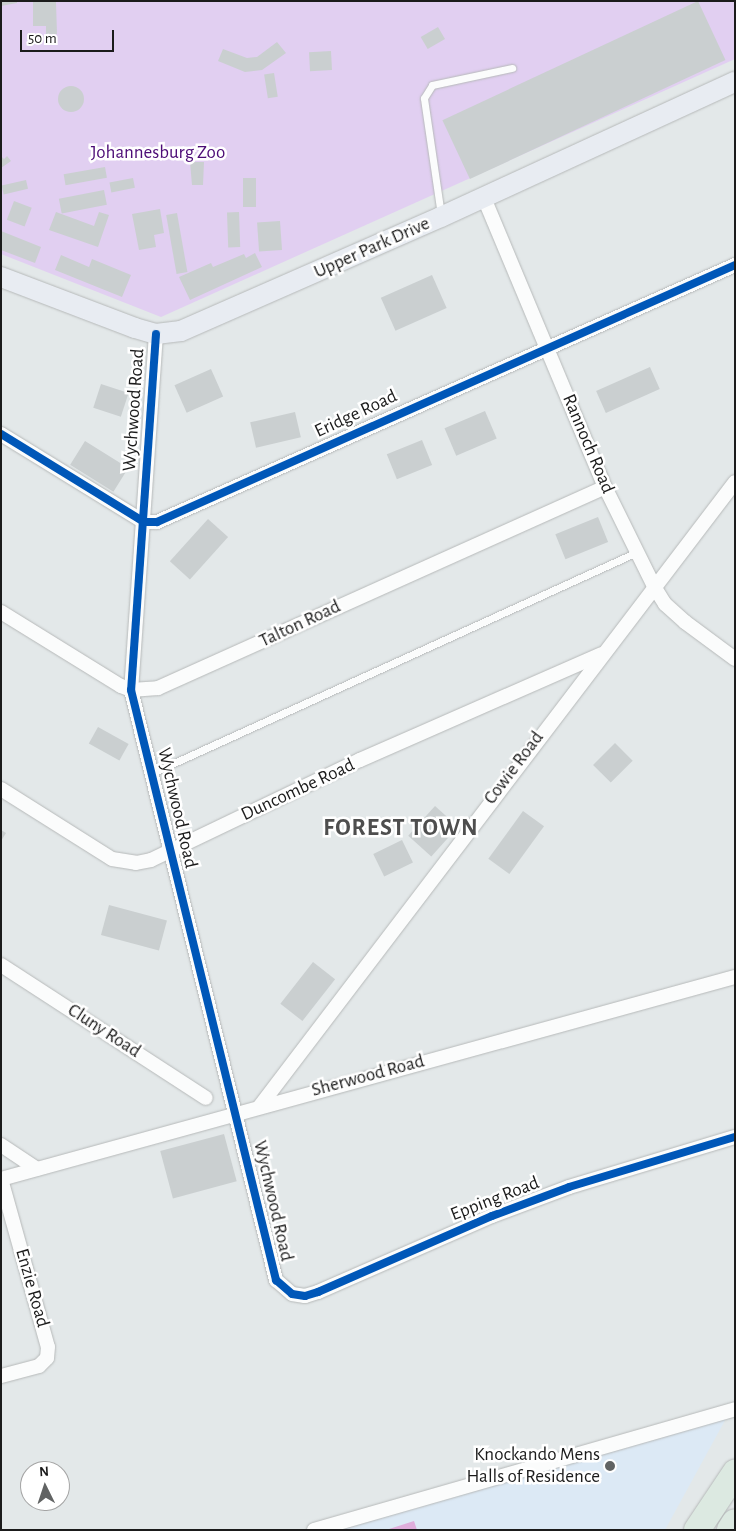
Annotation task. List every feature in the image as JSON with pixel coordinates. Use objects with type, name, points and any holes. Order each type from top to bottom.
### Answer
[{"type":"highway","points":[[697,1530],[735,1473]]},
{"type":"highway","points":[[730,1530],[735,1522]]},
{"type":"main road","name":"Upper Park Drive","points":[[1,277],[156,334],[181,331],[484,198],[735,82]]},
{"type":"street","name":"Rannoch Road","points":[[484,198],[605,487],[655,588],[665,604],[685,622],[735,659]]},
{"type":"street","name":"Eridge Road","points":[[144,522],[178,514],[735,265]]},
{"type":"street","name":"Wychwood Road","points":[[156,334],[131,690],[276,1280]]},
{"type":"street","points":[[1,434],[144,522]]},
{"type":"street","name":"Cowie Road","points":[[260,1106],[735,482]]},
{"type":"street","name":"Talton Road","points":[[131,690],[158,688],[605,487]]},
{"type":"street","points":[[1,612],[131,690]]},
{"type":"street","name":"Duncombe Road","points":[[1,789],[112,859],[136,863],[170,850],[360,760],[604,653]]},
{"type":"street","name":"Cluny Road","points":[[1,965],[206,1098]]},
{"type":"street","name":"Sherwood Road","points":[[1,1179],[260,1106],[735,977]]},
{"type":"street","name":"Epping Road","points":[[276,1280],[292,1294],[305,1296],[318,1292],[509,1209],[569,1188],[735,1137]]},
{"type":"street","points":[[1,1145],[37,1169]]},
{"type":"street","name":"Enzie Road","points":[[1,1179],[47,1339],[47,1358],[39,1366],[1,1376]]},
{"type":"street","points":[[314,1530],[735,1410]]},
{"type":"lane","points":[[441,217],[424,98],[432,85],[512,68]]},
{"type":"lane","points":[[152,773],[637,552]]},
{"type":"shaded area","name":"Knockando Mens Halls of Residence","points":[[735,1402],[665,1530],[306,1530]]},
{"type":"shaded area","points":[[414,1521],[417,1530],[386,1530]]},
{"type":"green space","name":"Johannesburg Zoo","points":[[1,1],[735,1],[735,59],[161,317],[1,254]]},
{"type":"building","points":[[1,1],[17,1],[17,3],[1,6]]},
{"type":"building","points":[[698,1],[725,60],[470,179],[442,120]]},
{"type":"building","points":[[33,2],[56,2],[57,34],[46,34],[46,26],[33,26]]},
{"type":"building","points":[[438,27],[445,39],[428,49],[421,37]]},
{"type":"building","points":[[277,42],[286,53],[262,70],[245,72],[218,61],[223,49],[247,58],[257,57]]},
{"type":"building","points":[[331,51],[332,70],[310,71],[309,52]]},
{"type":"building","points":[[274,73],[278,97],[268,98],[264,75]]},
{"type":"building","points":[[71,86],[80,90],[84,99],[80,108],[71,112],[62,108],[58,99],[62,90]]},
{"type":"building","points":[[1,156],[4,159],[7,156],[11,161],[1,168]]},
{"type":"building","points":[[190,162],[204,162],[203,185],[192,185]]},
{"type":"building","points":[[105,167],[107,178],[66,185],[64,174]]},
{"type":"building","points":[[133,178],[135,188],[111,192],[109,183]]},
{"type":"building","points":[[243,178],[256,178],[256,207],[243,207]]},
{"type":"building","points":[[26,180],[28,189],[4,194],[2,186]]},
{"type":"building","points":[[104,190],[107,205],[62,214],[59,199]]},
{"type":"building","points":[[14,201],[32,208],[25,226],[7,220]]},
{"type":"building","points":[[160,209],[164,233],[154,235],[156,247],[139,250],[132,214]]},
{"type":"building","points":[[56,212],[94,226],[99,212],[109,215],[98,247],[49,230]]},
{"type":"building","points":[[227,212],[239,212],[240,247],[228,247]]},
{"type":"building","points":[[177,213],[187,272],[177,274],[166,215]]},
{"type":"building","points":[[280,221],[282,250],[259,252],[257,223]]},
{"type":"building","points":[[1,231],[41,247],[35,263],[1,250]]},
{"type":"building","points":[[255,253],[262,267],[190,300],[179,277],[211,263],[213,267],[244,254],[246,258]]},
{"type":"building","points":[[61,255],[89,267],[92,259],[131,275],[122,297],[55,270]]},
{"type":"building","points":[[432,275],[447,308],[395,331],[381,298]]},
{"type":"building","points":[[650,367],[660,389],[606,413],[596,391]]},
{"type":"building","points":[[211,369],[223,396],[187,413],[174,385]]},
{"type":"building","points":[[101,384],[129,393],[121,417],[93,408]]},
{"type":"building","points":[[485,411],[497,439],[456,456],[444,428]]},
{"type":"building","points":[[295,412],[301,437],[256,448],[250,422]]},
{"type":"building","points":[[422,440],[432,465],[397,479],[387,454]]},
{"type":"building","points":[[85,441],[128,468],[113,492],[70,465]]},
{"type":"building","points":[[598,517],[608,542],[565,559],[555,534]]},
{"type":"building","points":[[208,519],[228,537],[190,579],[170,561]]},
{"type":"building","points":[[98,727],[129,744],[119,761],[89,744]]},
{"type":"building","points":[[615,743],[633,761],[611,783],[593,765]]},
{"type":"building","points":[[435,806],[458,827],[431,856],[408,836]]},
{"type":"building","points":[[523,811],[544,826],[509,874],[488,859]]},
{"type":"building","points":[[1,830],[6,833],[1,841]]},
{"type":"building","points":[[402,840],[413,862],[384,876],[373,854]]},
{"type":"building","points":[[109,905],[167,921],[159,950],[101,935]]},
{"type":"building","points":[[313,962],[335,979],[302,1021],[280,1004]]},
{"type":"building","points":[[224,1134],[237,1181],[173,1198],[160,1151]]},
{"type":"cycle path","points":[[1,434],[144,522],[157,522],[735,265]]},
{"type":"cycle path","points":[[156,334],[131,690],[276,1280],[292,1294],[305,1296],[318,1292],[492,1216],[569,1187],[735,1137]]},
{"type":"place","name":"Knockando Mens Halls of Residence","points":[[610,1466]]},
{"type":"district","name":"FOREST TOWN","points":[[401,829]]}]
